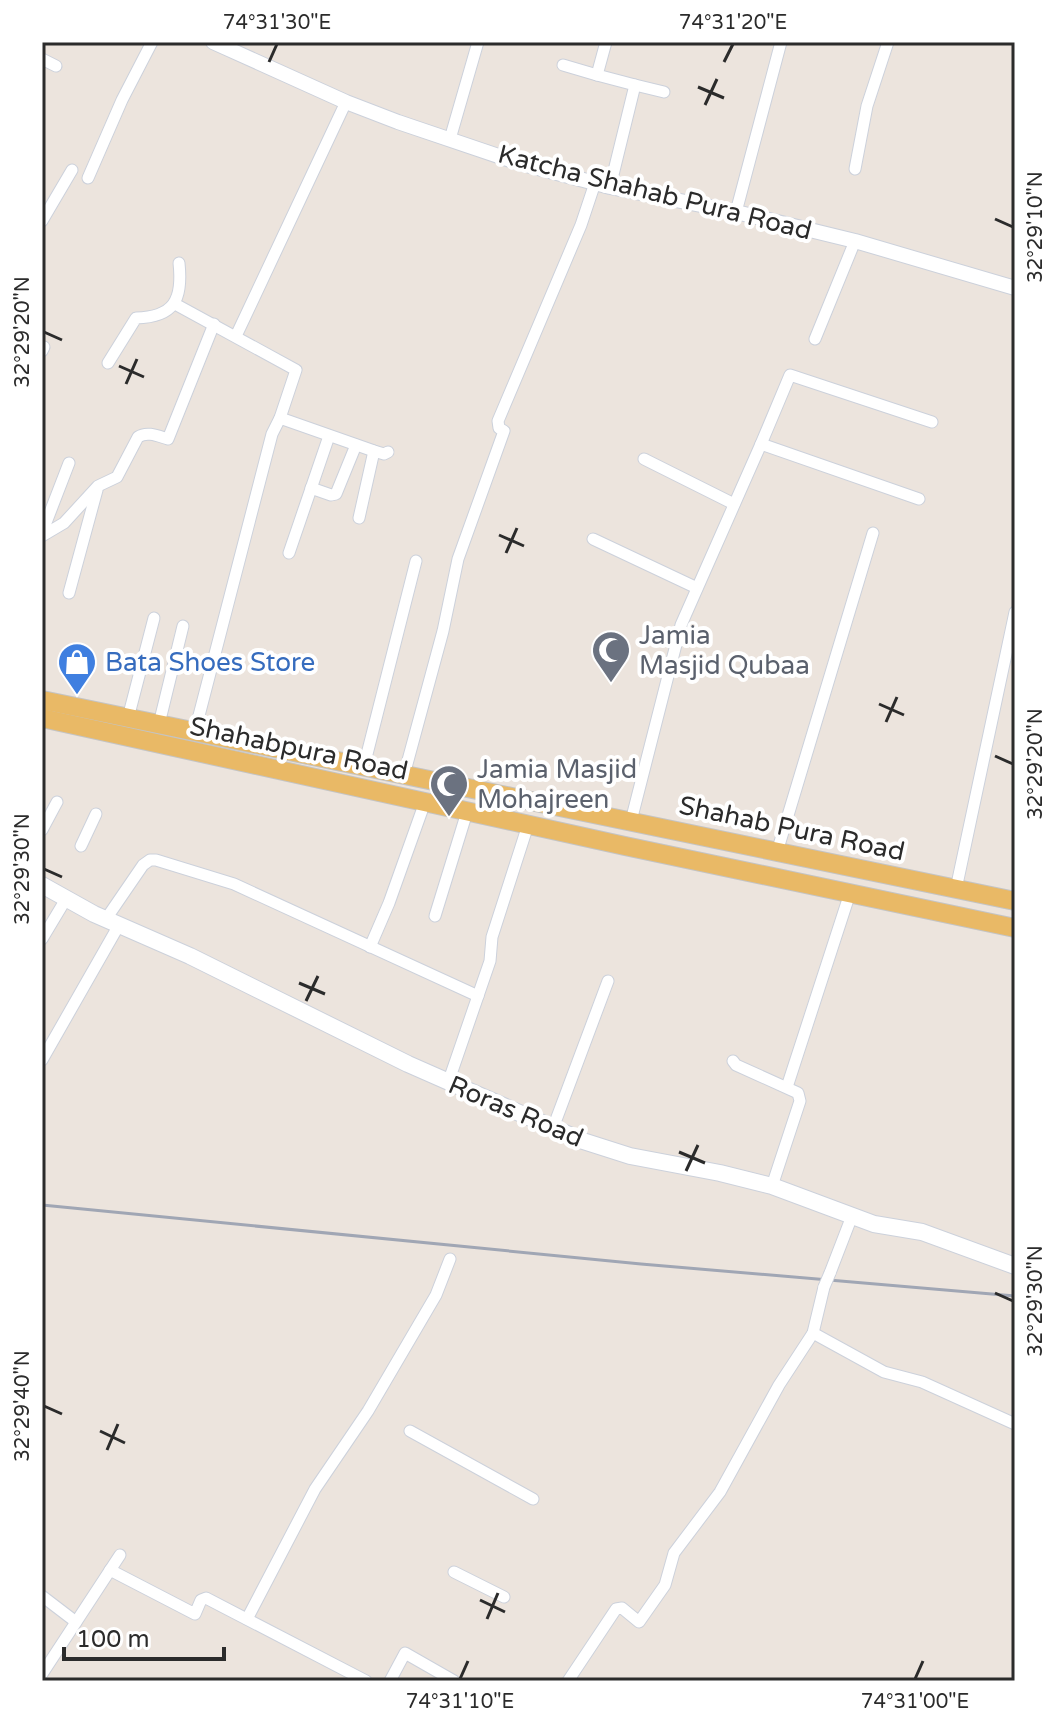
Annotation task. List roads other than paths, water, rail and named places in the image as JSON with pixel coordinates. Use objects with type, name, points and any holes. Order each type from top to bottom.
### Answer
[{"type":"main road","name":"Shahab Pura Road","points":[[42,700],[159,724],[183,736],[216,736],[1015,901]]},
{"type":"main road","name":"Shahabpura Road","points":[[42,718],[183,736],[215,756],[1015,928]]},
{"type":"main road","points":[[215,756],[211,742],[216,736]]},
{"type":"main road","name":"Roras Road","points":[[42,885],[112,922],[190,956],[448,1083],[583,1141],[630,1156],[772,1186],[874,1224],[922,1232],[1015,1266]]},
{"type":"main road","points":[[951,914],[956,889]]},
{"type":"street","points":[[88,178],[122,100],[152,42]]},
{"type":"street","name":"Katcha Shahab Pura Road","points":[[213,42],[346,102],[519,163],[610,187],[736,212],[855,241],[1015,288]]},
{"type":"street","points":[[450,139],[478,42]]},
{"type":"street","points":[[597,75],[606,42]]},
{"type":"street","points":[[736,212],[781,42]]},
{"type":"street","points":[[855,169],[867,106],[888,42]]},
{"type":"street","points":[[42,59],[56,66]]},
{"type":"street","points":[[563,65],[664,92]]},
{"type":"street","points":[[610,187],[635,85]]},
{"type":"street","points":[[236,336],[346,102]]},
{"type":"street","points":[[42,221],[72,170]]},
{"type":"street","points":[[404,775],[443,631],[458,559],[504,431],[499,428],[498,421],[581,225],[595,183]]},
{"type":"street","points":[[815,339],[855,241]]},
{"type":"street","points":[[108,363],[136,318],[157,316],[175,304],[181,279],[179,263]]},
{"type":"street","points":[[175,304],[296,370],[272,434],[183,736]]},
{"type":"street","points":[[42,535],[64,523],[98,486],[117,477],[138,437],[143,434],[168,439],[214,324]]},
{"type":"street","points":[[631,821],[681,625],[790,375],[932,422]]},
{"type":"street","points":[[280,418],[374,451],[388,452]]},
{"type":"street","points":[[289,553],[329,436]]},
{"type":"street","points":[[761,444],[919,499]]},
{"type":"street","points":[[311,488],[336,494],[356,445]]},
{"type":"street","points":[[359,518],[374,451]]},
{"type":"street","points":[[644,459],[734,504]]},
{"type":"street","points":[[42,535],[69,463]]},
{"type":"street","points":[[69,593],[98,486]]},
{"type":"street","points":[[777,852],[873,533]]},
{"type":"street","points":[[593,539],[697,588]]},
{"type":"street","points":[[364,766],[416,561]]},
{"type":"street","points":[[956,889],[1010,660],[1015,612]]},
{"type":"street","points":[[128,718],[154,618]]},
{"type":"street","points":[[159,724],[183,626]]},
{"type":"street","points":[[42,830],[57,802]]},
{"type":"street","points":[[370,947],[425,802]]},
{"type":"street","points":[[435,916],[467,812]]},
{"type":"street","points":[[81,846],[96,814]]},
{"type":"street","points":[[448,1083],[490,961],[492,937],[528,825]]},
{"type":"street","points":[[42,1060],[112,922],[143,865],[150,860],[234,884],[478,996]]},
{"type":"street","points":[[787,1087],[850,893]]},
{"type":"street","points":[[42,939],[66,899]]},
{"type":"street","points":[[553,1128],[608,981]]},
{"type":"street","points":[[733,1061],[798,1093],[800,1101],[772,1186]]},
{"type":"street","points":[[568,1681],[616,1609],[622,1608],[639,1622],[665,1585],[674,1553],[720,1492],[779,1385],[813,1333],[824,1287],[852,1216]]},
{"type":"street","points":[[247,1619],[315,1489],[368,1411],[436,1295],[450,1259]]},
{"type":"street","points":[[813,1333],[884,1372],[922,1382],[1015,1424]]},
{"type":"street","points":[[410,1431],[533,1499]]},
{"type":"street","points":[[42,1674],[120,1555]]},
{"type":"street","points":[[110,1570],[195,1614],[201,1600],[206,1598],[366,1681]]},
{"type":"street","points":[[454,1572],[504,1597]]},
{"type":"street","points":[[42,1596],[76,1622]]},
{"type":"street","points":[[390,1681],[405,1653],[454,1681]]},
{"type":"railway","points":[[42,1205],[641,1264],[1015,1296]]},
{"type":"place","name":"Jamia Masjid Qubaa","points":[[611,684]]},
{"type":"place","name":"Bata Shoes Store","points":[[77,696]]},
{"type":"place","name":"Jamia Masjid Mohajreen","points":[[449,818]]}]
